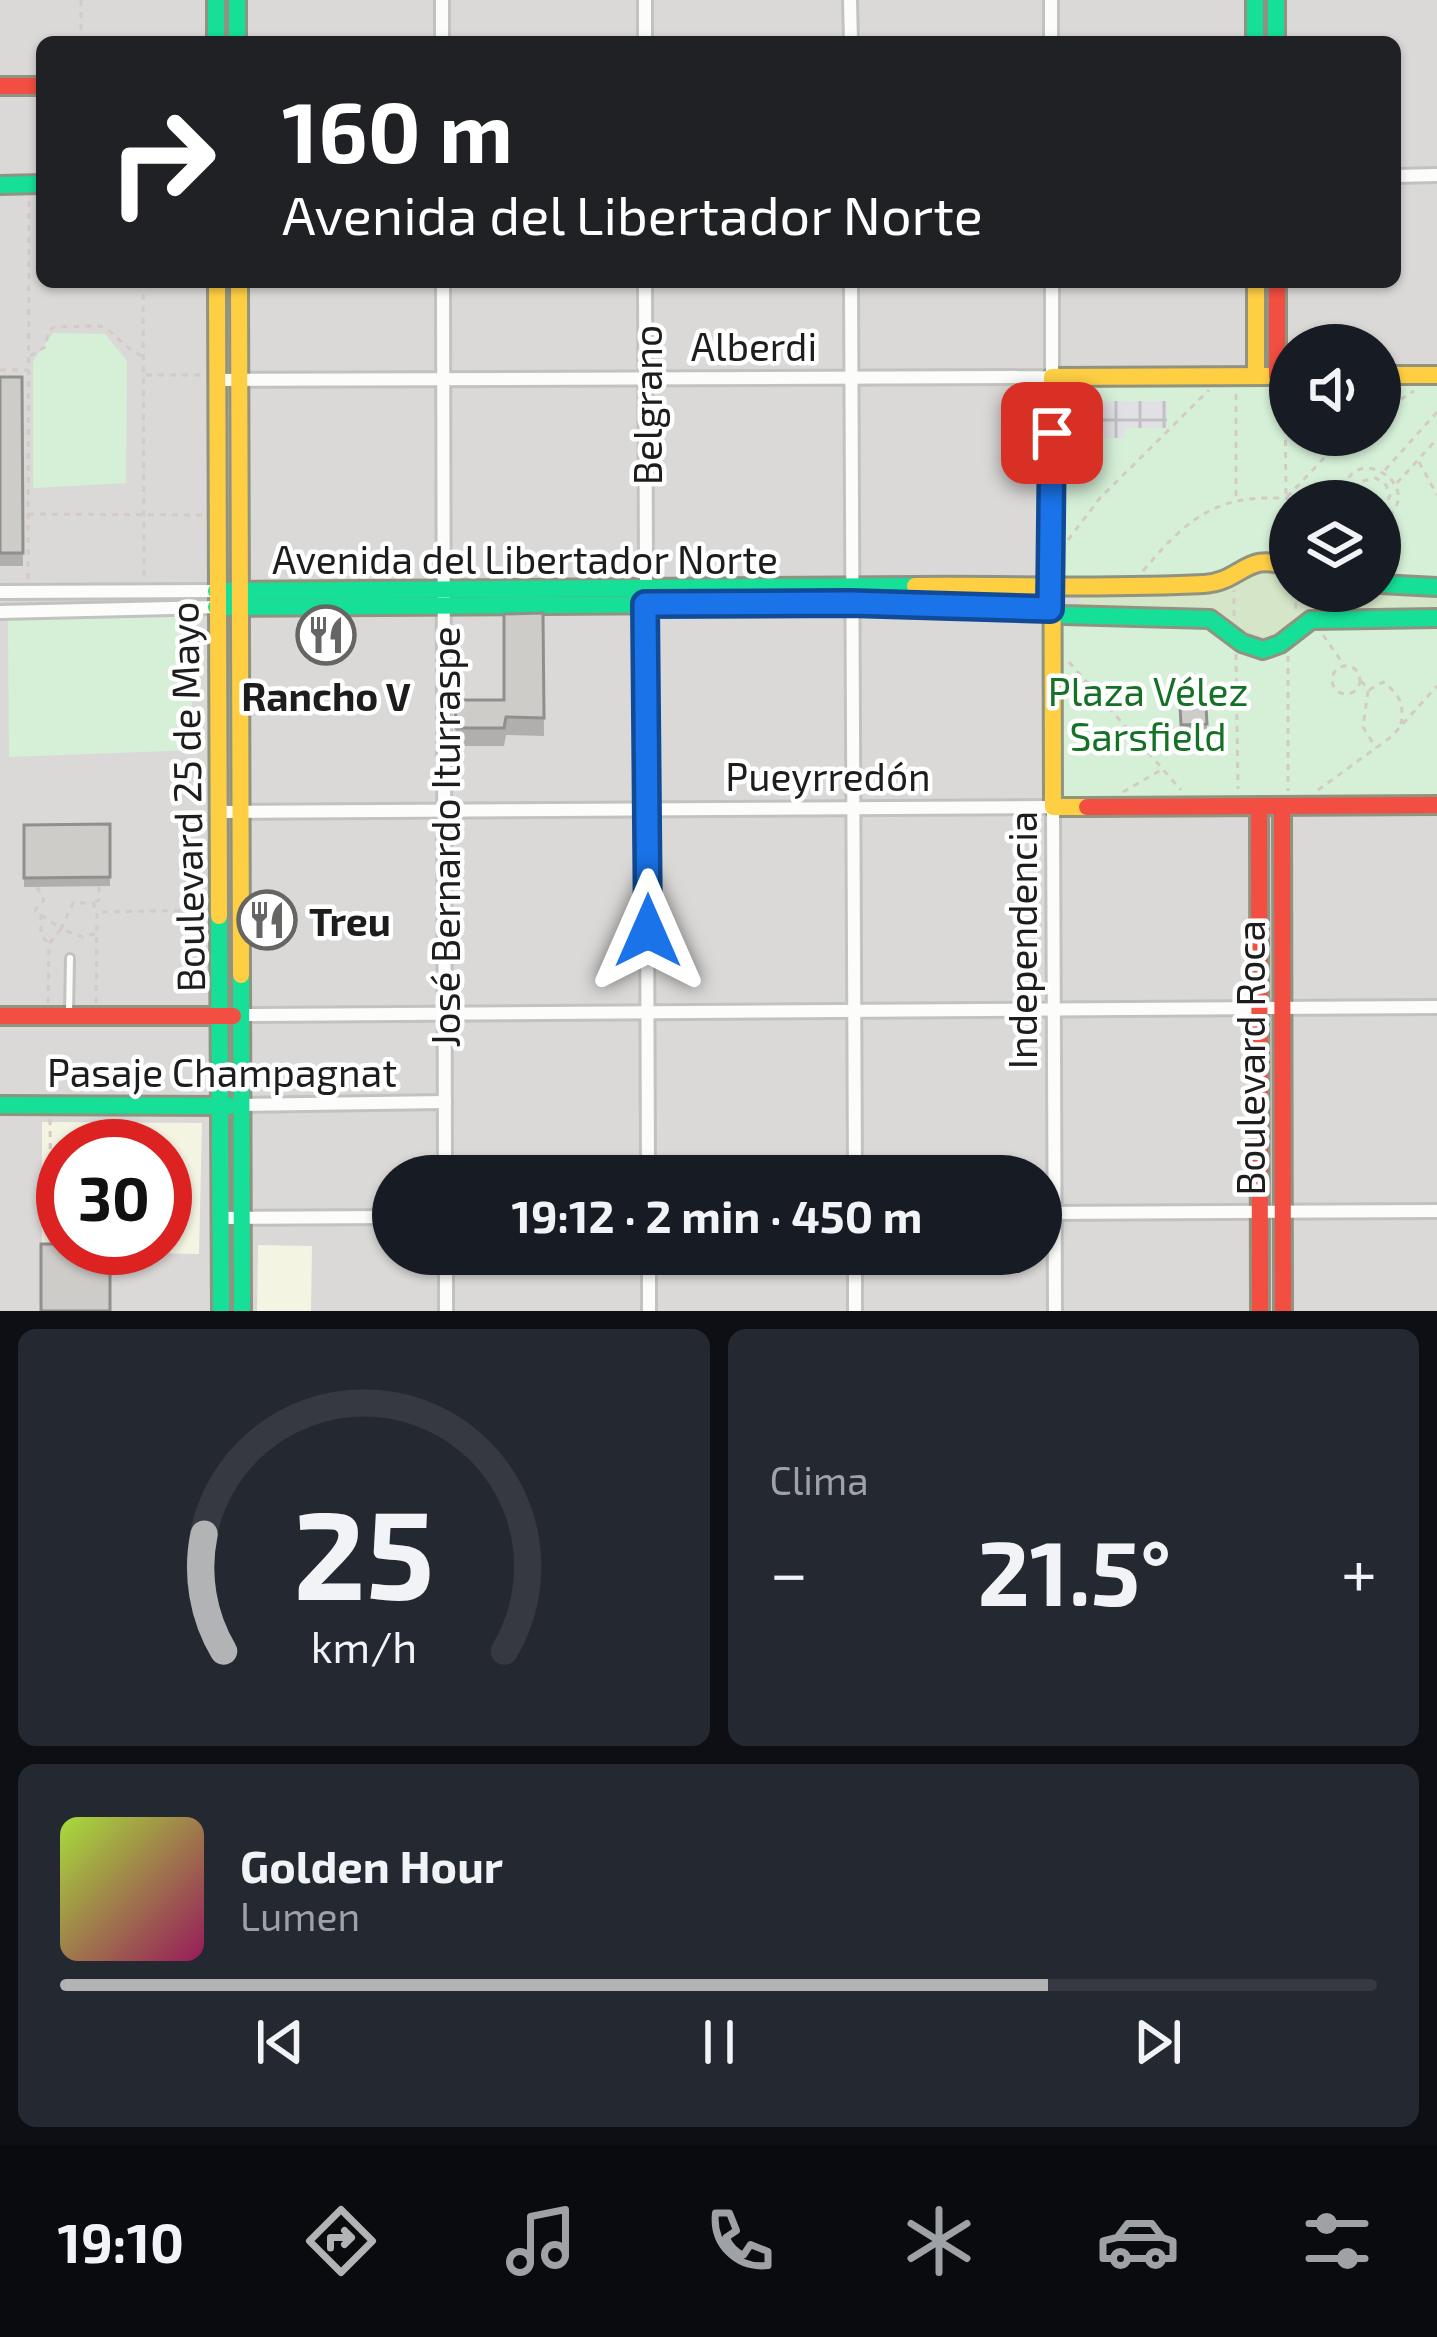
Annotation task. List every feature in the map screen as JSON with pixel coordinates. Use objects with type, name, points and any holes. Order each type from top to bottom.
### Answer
[{"type":"main road","points":[[216,0],[216,36]]},
{"type":"main road","points":[[237,0],[238,36]]},
{"type":"main road","points":[[1255,0],[1256,36]]},
{"type":"main road","points":[[1276,0],[1276,36]]},
{"type":"main road","points":[[0,86],[36,86]]},
{"type":"main road","points":[[0,184],[36,184]]},
{"type":"main road","name":"Boulevard 25 de Mayo","points":[[217,288],[221,1311]]},
{"type":"main road","name":"Boulevard 25 de Mayo","points":[[238,288],[242,1311]]},
{"type":"main road","points":[[1256,288],[1256,376]]},
{"type":"main road","points":[[1277,288],[1280,324]]},
{"type":"main road","name":"Alberdi","points":[[1052,377],[1269,376]]},
{"type":"main road","name":"Independencia","points":[[1052,377],[1053,807]]},
{"type":"main road","points":[[1401,377],[1431,380]]},
{"type":"main road","name":"Avenida del Libertador Norte","points":[[216,600],[851,596],[1051,584],[1220,583],[1239,567],[1269,561]]},
{"type":"main road","points":[[1401,585],[1437,586]]},
{"type":"main road","name":"Avenida del Libertador Norte","points":[[851,596],[1050,609],[1064,615],[1210,619],[1238,632]]},
{"type":"main road","points":[[1238,632],[1264,649],[1288,643],[1298,623],[1311,620],[1437,618]]},
{"type":"main road","name":"Pueyrredón","points":[[1053,807],[1437,805]]},
{"type":"main road","name":"Boulevard Roca","points":[[1258,806],[1260,1311]]},
{"type":"main road","name":"Boulevard Roca","points":[[1283,1311],[1282,1008],[1289,806]]},
{"type":"main road","points":[[0,1016],[243,1015]]},
{"type":"main road","name":"Pasaje Champagnat","points":[[0,1105],[242,1106]]},
{"type":"street","points":[[442,0],[442,36]]},
{"type":"street","points":[[645,0],[645,36]]},
{"type":"street","points":[[850,0],[850,36]]},
{"type":"street","points":[[1051,0],[1051,36]]},
{"type":"street","points":[[1401,176],[1437,175]]},
{"type":"street","name":"José Bernardo Iturraspe","points":[[443,288],[445,1155]]},
{"type":"street","name":"Belgrano","points":[[646,288],[648,1155]]},
{"type":"street","points":[[851,288],[855,1155]]},
{"type":"street","name":"Independencia","points":[[1052,288],[1052,377]]},
{"type":"street","name":"Alberdi","points":[[218,377],[1052,377]]},
{"type":"street","name":"Avenida del Libertador Norte","points":[[0,592],[144,593],[216,600]]},
{"type":"street","name":"Avenida del Libertador Norte","points":[[0,612],[216,600]]},
{"type":"street","name":"Independencia","points":[[1050,1155],[1053,807]]},
{"type":"street","name":"Pueyrredón","points":[[219,812],[1053,807]]},
{"type":"street","points":[[243,1015],[1437,1007]]},
{"type":"street","name":"Pasaje Champagnat","points":[[242,1106],[445,1102]]},
{"type":"street","points":[[1062,1213],[1437,1210]]},
{"type":"street","points":[[221,1218],[372,1217]]},
{"type":"street","points":[[446,1275],[446,1311]]},
{"type":"street","points":[[649,1275],[649,1311]]},
{"type":"street","points":[[855,1275],[855,1311]]},
{"type":"street","name":"Independencia","points":[[1052,1275],[1055,1311]]},
{"type":"lane","points":[[69,1017],[70,958]]},
{"type":"path","points":[[81,0],[81,36]]},
{"type":"path","points":[[28,592],[28,357],[36,184]]},
{"type":"path","points":[[143,288],[144,593]]},
{"type":"path","points":[[28,357],[45,347],[49,330],[55,327],[100,326],[128,350],[144,356]]},
{"type":"path","points":[[0,370],[28,370]]},
{"type":"path","points":[[144,375],[218,377]]},
{"type":"path","points":[[1229,376],[1236,500]]},
{"type":"path","points":[[1053,561],[1100,498],[1229,376]]},
{"type":"path","points":[[1401,399],[1431,380]]},
{"type":"path","points":[[1384,472],[1436,414]]},
{"type":"path","points":[[1400,480],[1437,439]]},
{"type":"path","points":[[1303,480],[1326,456]]},
{"type":"path","points":[[1418,460],[1437,495]]},
{"type":"path","points":[[1372,468],[1372,477]]},
{"type":"path","points":[[1348,480],[1372,468],[1392,480]]},
{"type":"path","points":[[1363,480],[1378,480]]},
{"type":"path","points":[[1132,584],[1175,532],[1222,502],[1269,499]]},
{"type":"path","points":[[28,514],[217,515]]},
{"type":"path","points":[[1238,806],[1238,632],[1231,602],[1239,582]]},
{"type":"path","points":[[1298,612],[1298,623],[1328,638],[1344,667],[1355,670],[1369,689]]},
{"type":"path","points":[[1053,642],[1195,806]]},
{"type":"path","points":[[1288,643],[1289,806]]},
{"type":"path","points":[[1344,667],[1333,676],[1335,689],[1351,693],[1359,680]]},
{"type":"path","points":[[1369,689],[1383,682],[1398,693],[1403,705],[1401,726]]},
{"type":"path","points":[[1289,806],[1376,748],[1437,686]]},
{"type":"path","points":[[1369,689],[1363,727],[1376,748]]},
{"type":"path","points":[[1098,807],[1163,769]]},
{"type":"path","points":[[37,886],[44,900],[35,910],[82,937],[97,933]]},
{"type":"path","points":[[47,1017],[49,944],[62,929],[73,903],[99,900],[99,886]]},
{"type":"path","points":[[93,903],[97,912],[96,1017]]},
{"type":"path","points":[[97,912],[220,910]]},
{"type":"path","points":[[41,914],[41,935],[49,944]]},
{"type":"path","points":[[50,1105],[50,1119]]},
{"type":"shaded area","points":[[0,0],[1437,0],[1437,1311],[0,1311]]},
{"type":"shaded area","points":[[1098,401],[1167,401],[1167,428],[1125,428],[1124,438],[1098,438]]},
{"type":"shaded area","points":[[192,1123],[202,1123],[199,1254],[192,1254]]},
{"type":"shaded area","points":[[258,1245],[312,1246],[311,1311],[257,1311]]},
{"type":"green space","points":[[53,333],[105,334],[127,361],[126,483],[33,488],[33,361]]},
{"type":"green space","name":"Plaza Vélez Sarsfield","points":[[1401,375],[1437,375],[1437,587],[1401,585],[1401,480],[1269,480],[1269,563],[1229,577],[1061,582],[1053,561],[1052,377],[1269,376],[1269,456],[1401,456]]},
{"type":"green space","points":[[1258,571],[1269,572],[1269,612],[1314,612],[1266,637],[1213,612],[1082,612],[1077,603],[1087,592],[1213,591]]},
{"type":"green space","points":[[1401,591],[1437,591],[1437,612],[1401,612]]},
{"type":"green space","points":[[188,614],[194,750],[9,757],[8,619]]},
{"type":"green space","name":"Plaza Vélez Sarsfield","points":[[1064,615],[1210,619],[1264,649],[1305,623],[1437,618],[1437,805],[1053,807],[1053,642]]},
{"type":"building","points":[[0,377],[22,377],[23,553],[0,553]]},
{"type":"building","points":[[543,613],[544,718],[506,717],[504,728],[456,728],[455,700],[504,700],[504,614]]},
{"type":"building","points":[[1205,686],[1207,724],[1181,725],[1179,688]]},
{"type":"building","points":[[110,824],[110,877],[24,878],[24,825]]},
{"type":"building","points":[[41,1275],[110,1275],[110,1311],[41,1311]]},
{"type":"traffic: fast","points":[[216,0],[216,36]]},
{"type":"traffic: fast","points":[[237,0],[237,36]]},
{"type":"traffic: fast","points":[[1255,0],[1255,36]]},
{"type":"traffic: fast","points":[[1276,0],[1276,36]]},
{"type":"traffic: fast","points":[[0,185],[36,184]]},
{"type":"traffic: fast","points":[[1401,585],[1437,587]]},
{"type":"traffic: fast","points":[[216,591],[915,586]]},
{"type":"traffic: fast","points":[[216,607],[850,603],[1050,609],[1064,615],[1210,619],[1242,643],[1263,650],[1280,644],[1311,620],[1437,618]]},
{"type":"traffic: fast","points":[[219,916],[221,1311]]},
{"type":"traffic: fast","points":[[241,975],[242,1311]]},
{"type":"traffic: fast","points":[[0,1105],[229,1106]]},
{"type":"traffic: slow","points":[[217,288],[219,916]]},
{"type":"traffic: slow","points":[[239,288],[241,975]]},
{"type":"traffic: slow","points":[[1256,288],[1256,376]]},
{"type":"traffic: slow","points":[[1401,375],[1437,375]]},
{"type":"traffic: slow","points":[[1087,807],[1053,807],[1052,377],[1269,376]]},
{"type":"traffic: slow","points":[[915,586],[1204,584],[1269,562]]},
{"type":"traffic: jam","points":[[0,86],[36,86]]},
{"type":"traffic: jam","points":[[1277,288],[1277,324]]},
{"type":"traffic: jam","points":[[1087,807],[1437,805]]},
{"type":"traffic: jam","points":[[1259,806],[1260,1311]]},
{"type":"traffic: jam","points":[[1282,806],[1283,1311]]},
{"type":"traffic: jam","points":[[0,1016],[233,1016]]},
{"type":"place","name":"Rancho V","points":[[326,635]]},
{"type":"place","name":"Treu","points":[[267,920]]},
{"type":"route","points":[[648,931],[645,604],[1050,609],[1052,433]]}]
